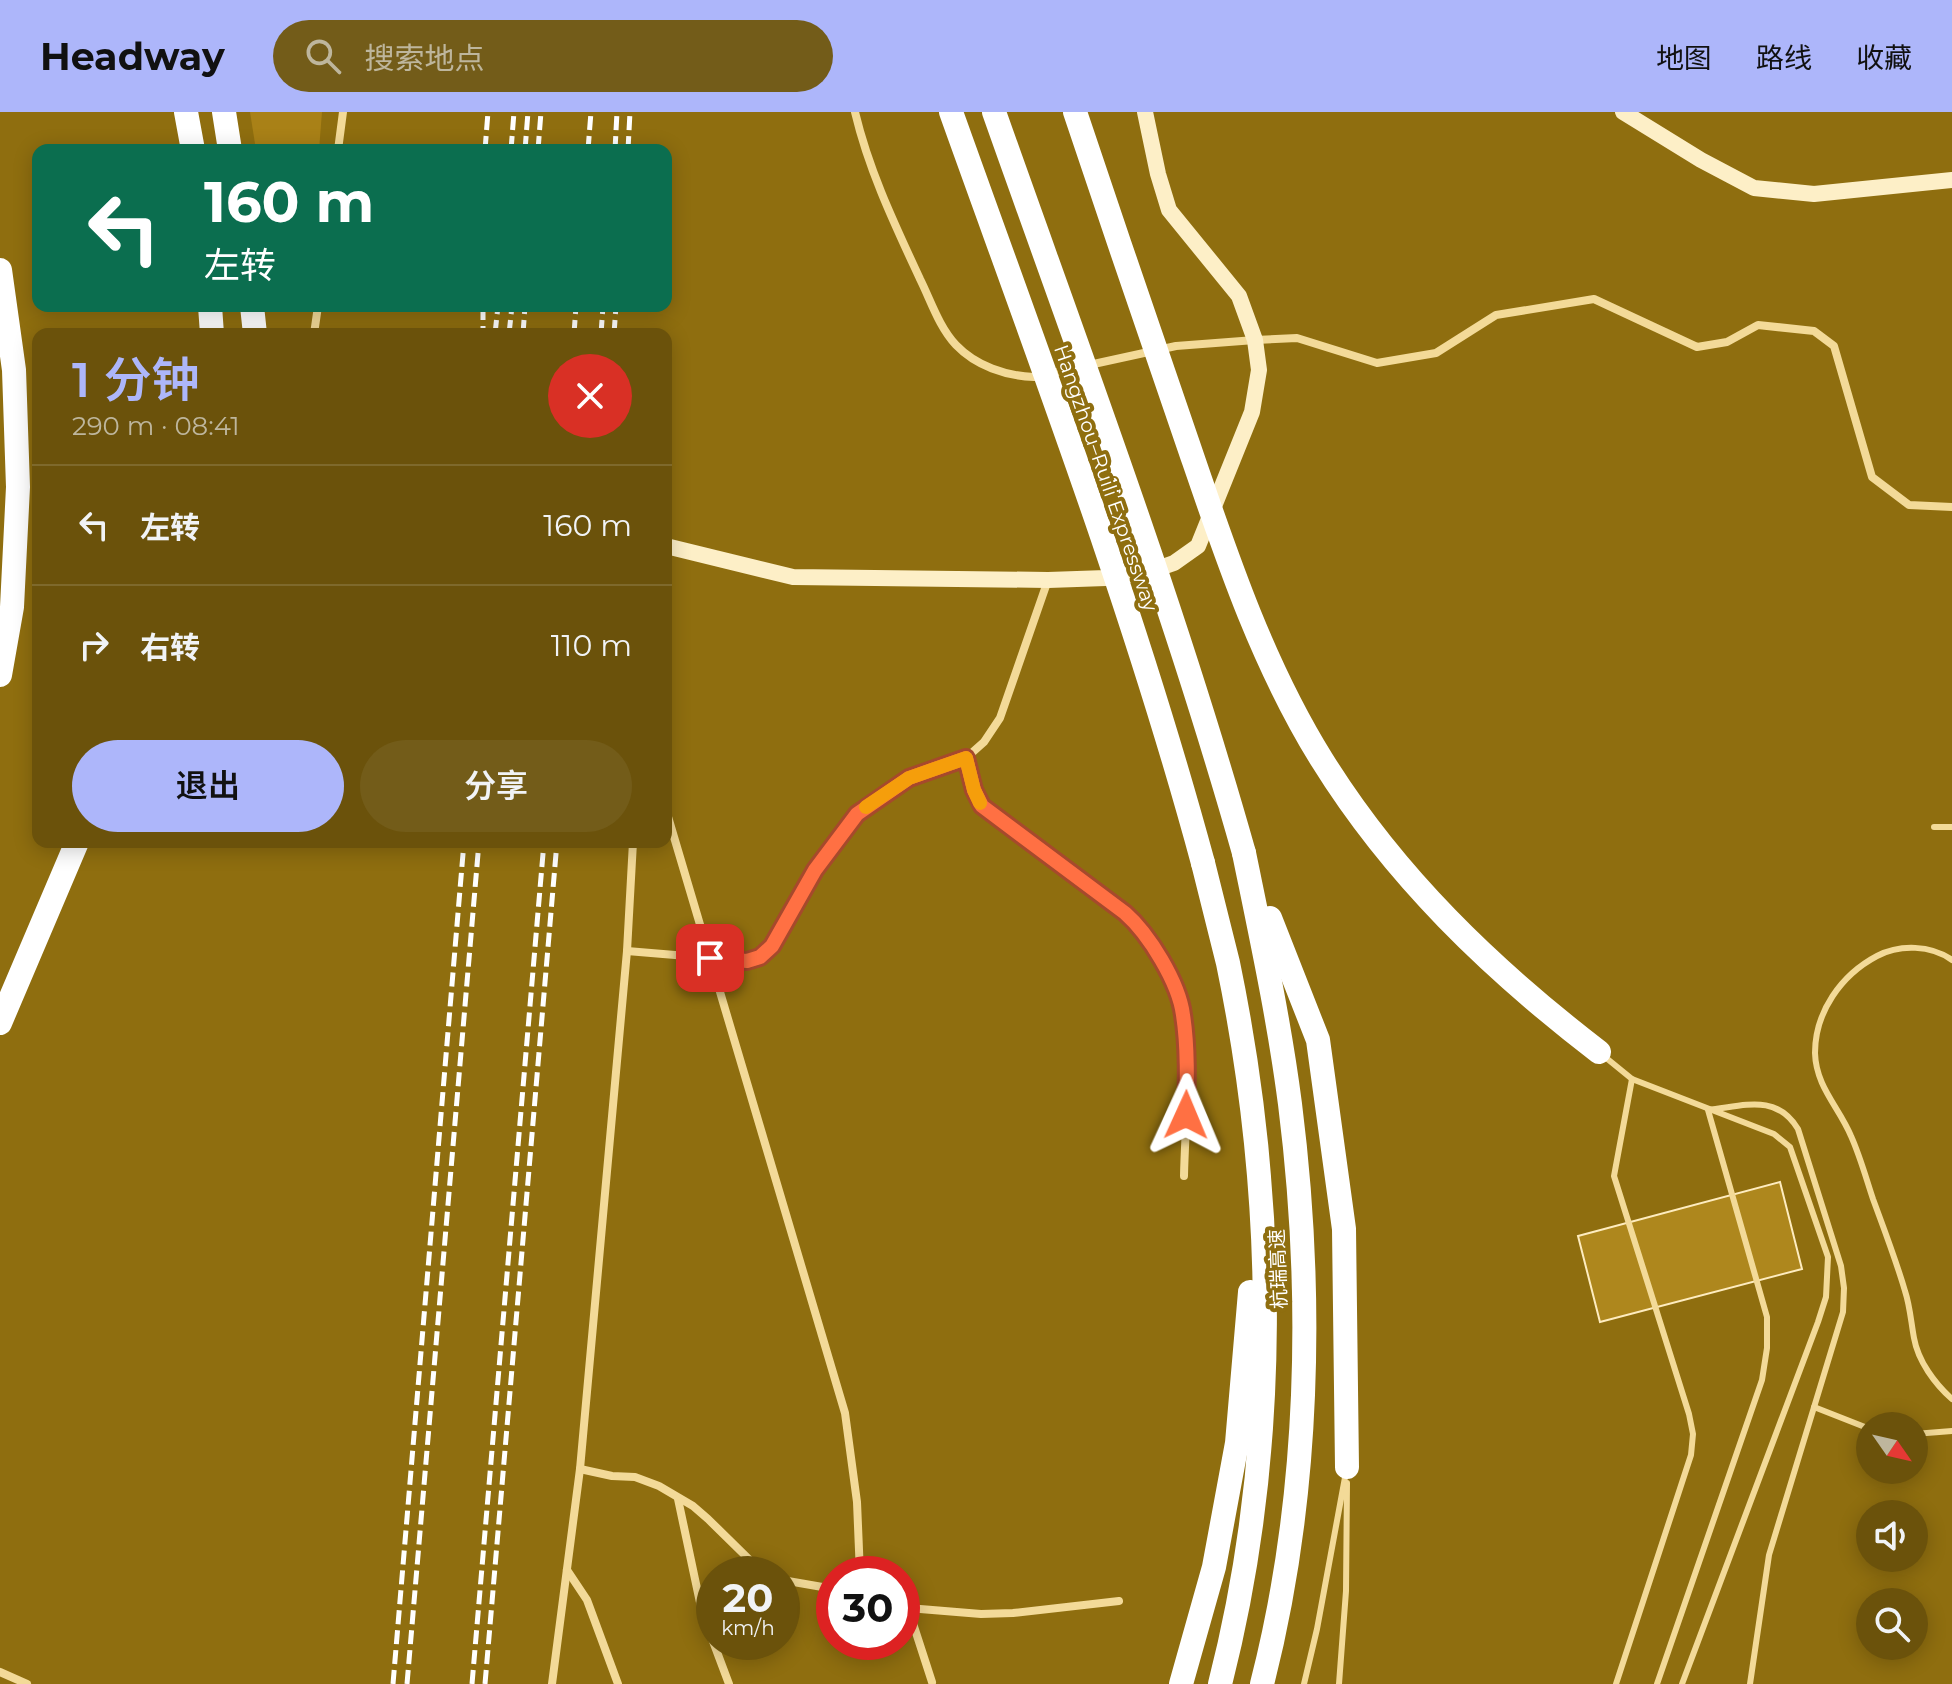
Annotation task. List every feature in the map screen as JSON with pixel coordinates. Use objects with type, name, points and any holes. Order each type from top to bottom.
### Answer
[{"type":"highway","points":[[186,112],[192,144]]},
{"type":"highway","points":[[224,112],[229,144]]},
{"type":"highway","name":"Hangzhou–Ruili Expressway","points":[[951,112],[1125,600],[1203,863]]},
{"type":"highway","name":"Hangzhou–Ruili Expressway","points":[[994,112],[1185,655],[1244,853]]},
{"type":"highway","points":[[1075,112],[1218,531],[1261,643],[1290,703],[1343,791],[1412,881],[1481,954],[1599,1052]]},
{"type":"highway","points":[[0,270],[14,370],[18,487],[12,607],[0,675]]},
{"type":"highway","points":[[0,1023],[74,848]]},
{"type":"highway","points":[[1244,853],[1318,1040],[1344,1229],[1347,1467]]},
{"type":"highway","name":"杭瑞高速","points":[[1244,853],[1286,1074],[1304,1265],[1305,1361],[1298,1462],[1286,1563],[1262,1684]]},
{"type":"highway","name":"杭瑞高速","points":[[1203,863],[1227,963],[1245,1063],[1257,1162],[1264,1299],[1260,1447],[1247,1549],[1220,1684]]},
{"type":"highway","points":[[1181,1684],[1214,1567],[1237,1443],[1257,1162]]},
{"type":"street","points":[[339,144],[343,112]]},
{"type":"street","points":[[855,112],[862,142],[890,215],[942,325],[957,346],[974,359],[1013,377],[1034,377],[1176,346],[1297,338],[1377,363],[1436,353],[1496,315],[1594,299],[1697,347],[1727,342],[1758,325],[1814,331],[1834,346],[1872,477],[1909,505],[1952,507]]},
{"type":"street","points":[[672,547],[793,577],[1048,580],[1145,573],[1174,563],[1198,546],[1252,412],[1259,370],[1255,340],[1239,296],[1169,210],[1145,112]]},
{"type":"street","points":[[1623,112],[1754,188],[1814,194],[1952,180]]},
{"type":"street","points":[[627,951],[747,961],[760,957],[772,946],[815,870],[857,814],[909,778],[966,758],[984,742],[1000,718],[1048,580]]},
{"type":"street","points":[[966,758],[974,790],[982,806],[1125,913],[1153,944],[1183,1014],[1187,1085],[1184,1176]]},
{"type":"street","points":[[672,830],[845,1413],[857,1502],[859,1556]]},
{"type":"street","points":[[552,1684],[580,1469],[627,951],[633,848]]},
{"type":"street","points":[[580,1469],[635,1477],[659,1486],[693,1506],[746,1556]]},
{"type":"street","points":[[678,1499],[702,1612],[729,1684]]},
{"type":"street","points":[[567,1569],[587,1600],[618,1684]]},
{"type":"street","points":[[920,1608],[965,1613],[1013,1613],[1119,1601]]},
{"type":"street","points":[[920,1648],[932,1682]]},
{"type":"street","points":[[0,1672],[27,1684]]},
{"type":"lane","points":[[1934,827],[1952,827]]},
{"type":"lane","points":[[1952,960],[1929,949],[1915,948],[1891,950],[1868,960],[1828,1001],[1820,1020],[1815,1056],[1818,1075],[1827,1097],[1851,1135],[1905,1291],[1917,1352],[1929,1373],[1952,1399]]},
{"type":"lane","points":[[1599,1052],[1632,1079],[1774,1134],[1790,1147],[1828,1257],[1826,1297],[1818,1322],[1682,1684]]},
{"type":"lane","points":[[1616,1684],[1691,1455],[1693,1434],[1614,1176],[1632,1079]]},
{"type":"lane","points":[[1708,1110],[1759,1104],[1777,1107],[1789,1115],[1798,1129],[1841,1266],[1844,1288],[1843,1312],[1769,1555],[1750,1684]]},
{"type":"lane","points":[[1657,1684],[1762,1380],[1767,1348],[1767,1317],[1708,1110]]},
{"type":"lane","points":[[1814,1407],[1856,1424]]},
{"type":"lane","points":[[1928,1433],[1952,1431]]},
{"type":"lane","points":[[1304,1684],[1347,1467]]},
{"type":"lane","points":[[1339,1684],[1346,1591],[1347,1467]]},
{"type":"shaded area","points":[[250,112],[322,112],[319,144],[255,144]]},
{"type":"building","points":[[1780,1182],[1802,1269],[1600,1322],[1578,1236]]},
{"type":"railway","points":[[485,144],[488,112]]},
{"type":"railway","points":[[511,144],[514,112]]},
{"type":"railway","points":[[525,144],[528,112]]},
{"type":"railway","points":[[538,144],[541,112]]},
{"type":"railway","points":[[588,144],[591,112]]},
{"type":"railway","points":[[615,144],[617,112]]},
{"type":"railway","points":[[628,144],[630,112]]},
{"type":"railway","points":[[483,312],[483,328]]},
{"type":"railway","points":[[496,328],[497,312]]},
{"type":"railway","points":[[510,328],[511,312]]},
{"type":"railway","points":[[523,328],[525,312]]},
{"type":"railway","points":[[574,328],[576,312]]},
{"type":"railway","points":[[601,328],[603,312]]},
{"type":"railway","points":[[614,328],[616,312]]},
{"type":"railway","points":[[393,1684],[463,848]]},
{"type":"railway","points":[[407,1684],[478,848]]},
{"type":"railway","points":[[472,1684],[543,848]]},
{"type":"railway","points":[[485,1684],[556,848]]},
{"type":"slow traffic","points":[[866,807],[909,778],[966,758],[980,803]]},
{"type":"route","points":[[710,958],[747,961],[760,957],[772,946],[815,870],[857,814],[909,778],[966,758],[974,790],[982,806],[1125,913],[1153,944],[1183,1014],[1186,1115]]}]
